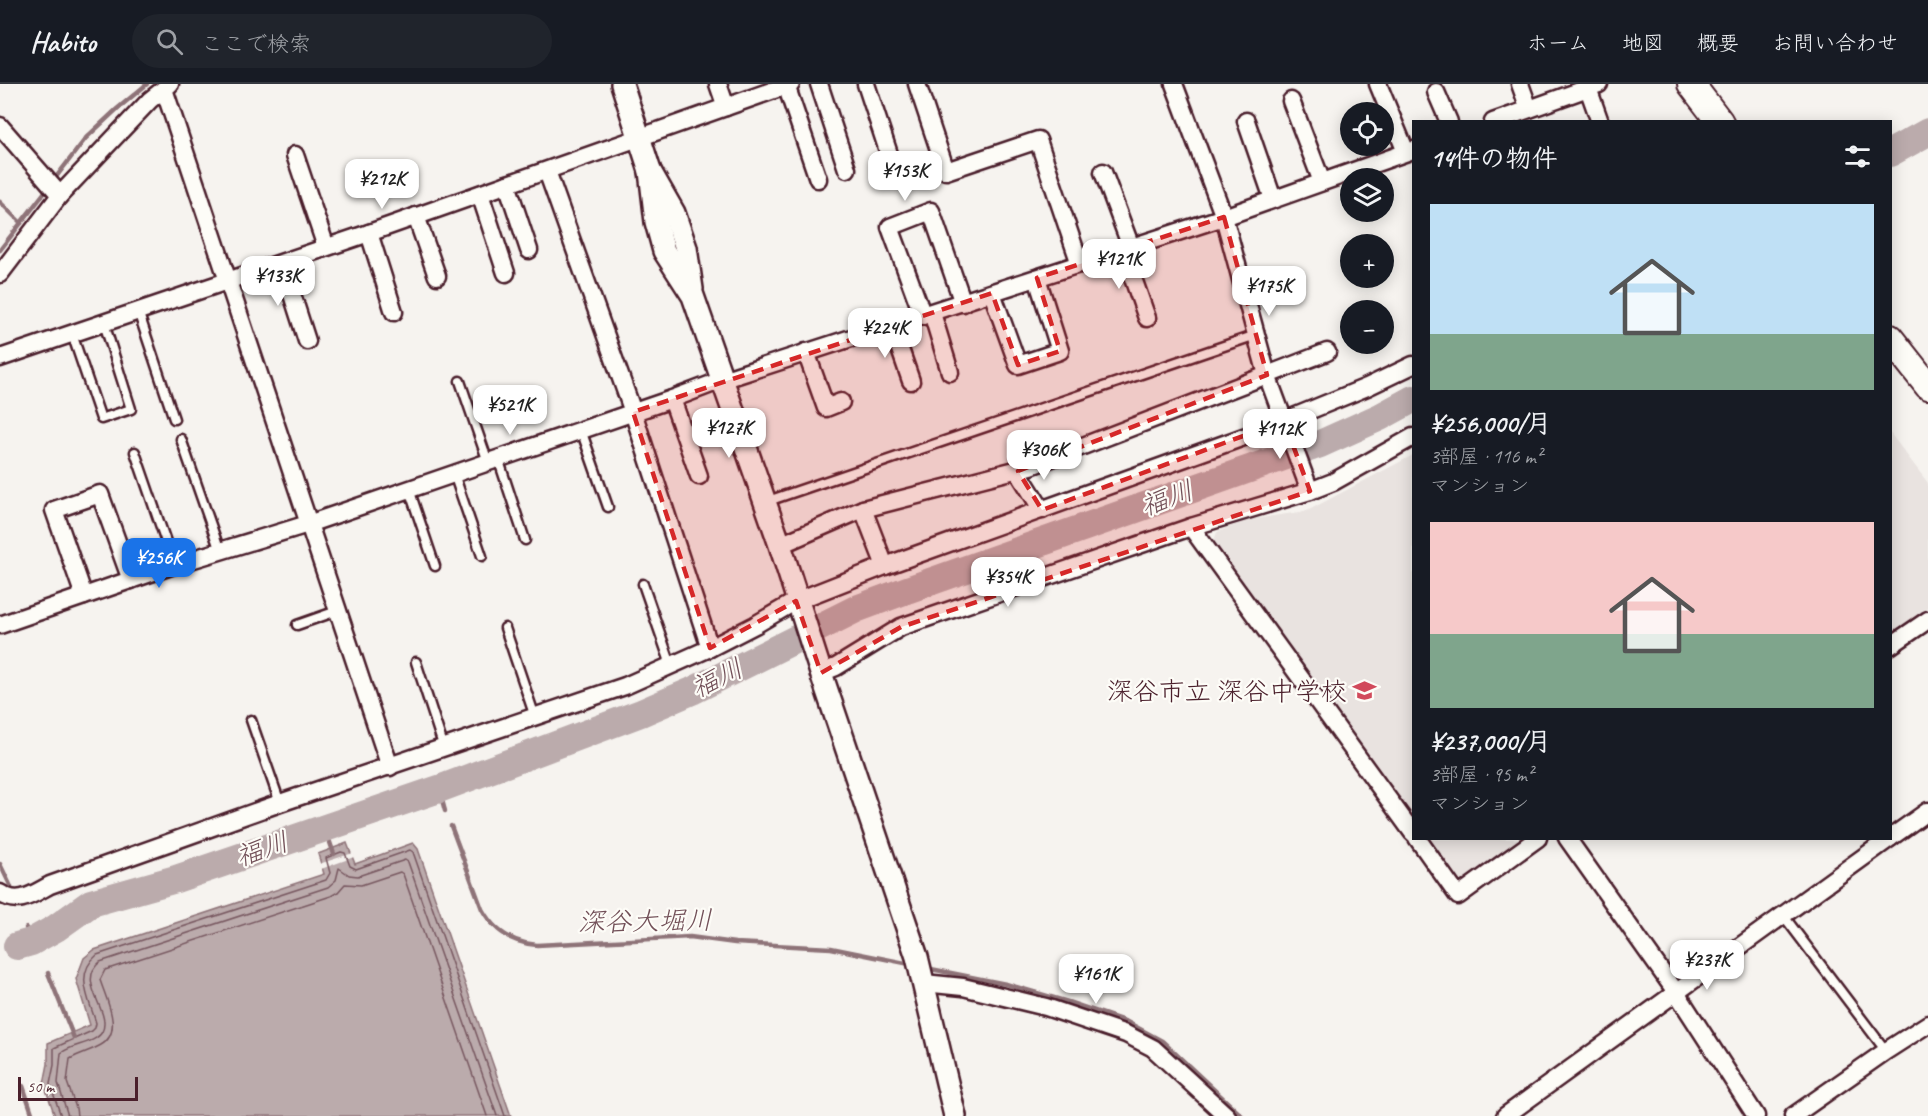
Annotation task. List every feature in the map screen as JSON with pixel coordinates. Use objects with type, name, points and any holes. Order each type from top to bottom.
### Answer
[{"type":"main road","points":[[1691,84],[1718,120]]},
{"type":"main road","points":[[1892,340],[1920,362],[1928,386]]},
{"type":"street","points":[[622,84],[651,171],[656,222],[664,251],[693,296],[780,545],[924,983],[955,1116]]},
{"type":"street","points":[[718,84],[726,107]]},
{"type":"street","points":[[819,84],[847,169]]},
{"type":"street","points":[[866,84],[889,154]]},
{"type":"street","points":[[917,84],[946,171],[1038,140],[1080,264]]},
{"type":"street","points":[[1174,84],[1224,216],[1267,375],[1308,485]]},
{"type":"street","points":[[0,624],[174,565],[308,524],[722,380],[963,303],[1411,152],[1378,84]]},
{"type":"street","points":[[1520,84],[1529,109]]},
{"type":"street","points":[[0,274],[60,195],[150,100],[167,86],[228,281],[390,767]]},
{"type":"street","points":[[0,358],[639,139],[780,86],[818,179]]},
{"type":"street","points":[[1499,120],[1594,86],[1600,120]]},
{"type":"street","points":[[1436,92],[1448,120]]},
{"type":"street","points":[[1291,101],[1322,182]]},
{"type":"street","points":[[1246,122],[1273,199]]},
{"type":"street","points":[[0,126],[60,195]]},
{"type":"street","points":[[295,155],[326,247]]},
{"type":"street","points":[[547,171],[633,412],[710,648]]},
{"type":"street","points":[[1103,172],[1147,318]]},
{"type":"street","points":[[507,184],[529,250]]},
{"type":"street","points":[[480,194],[506,273]]},
{"type":"street","points":[[950,372],[890,226],[931,211],[963,303]]},
{"type":"street","points":[[416,216],[437,276]]},
{"type":"street","points":[[369,232],[394,312]]},
{"type":"street","points":[[282,262],[307,341]]},
{"type":"street","points":[[992,293],[1018,365],[1049,355],[1059,351],[1037,278]]},
{"type":"street","points":[[892,326],[911,381]]},
{"type":"street","points":[[806,352],[826,408],[841,402]]},
{"type":"street","points":[[780,545],[863,509],[1041,462],[1327,352]]},
{"type":"street","points":[[0,893],[11,900],[23,899],[50,885],[280,803],[625,686],[885,566],[1285,424],[1412,365]]},
{"type":"street","points":[[672,399],[699,476]]},
{"type":"street","points":[[819,667],[837,667],[900,627],[1308,485],[1333,482],[1412,438]]},
{"type":"street","points":[[1017,470],[1042,510]]},
{"type":"street","points":[[84,596],[54,510],[91,497],[100,494],[131,580]]},
{"type":"street","points":[[863,509],[885,566]]},
{"type":"street","points":[[1191,527],[1412,832]]},
{"type":"street","points":[[1892,645],[1928,620]]},
{"type":"street","points":[[1892,836],[1928,811]]},
{"type":"street","points":[[1418,840],[1458,896],[1535,840]]},
{"type":"street","points":[[1568,840],[1676,992],[1756,1116]]},
{"type":"street","points":[[1504,1116],[1886,840]]},
{"type":"street","points":[[924,983],[963,987],[1046,1006],[1126,1034],[1153,1048],[1227,1116]]},
{"type":"street","points":[[1792,1116],[1928,1024]]},
{"type":"lane","points":[[138,311],[174,419]]},
{"type":"lane","points":[[72,334],[101,419],[131,410],[104,323]]},
{"type":"lane","points":[[764,502],[1256,335]]},
{"type":"lane","points":[[460,381],[525,540]]},
{"type":"lane","points":[[581,430],[608,507]]},
{"type":"lane","points":[[181,439],[220,551]]},
{"type":"lane","points":[[135,452],[174,565]]},
{"type":"lane","points":[[454,474],[482,556]]},
{"type":"lane","points":[[409,489],[435,566]]},
{"type":"lane","points":[[644,584],[671,665]]},
{"type":"lane","points":[[297,625],[337,611]]},
{"type":"lane","points":[[506,628],[535,717]]},
{"type":"lane","points":[[416,662],[444,748]]},
{"type":"lane","points":[[251,720],[280,803]]},
{"type":"lane","points":[[1783,915],[1886,1051]]},
{"type":"highlighted area","points":[[1224,217],[1267,375],[1018,471],[1042,510],[1284,421],[1310,491],[901,627],[821,673],[796,601],[710,648],[633,412],[992,293],[1018,365],[1060,351],[1037,278]]},
{"type":"shaded area","points":[[1892,436],[1928,483],[1928,607],[1892,633]]},
{"type":"shaded area","name":"深谷市立 深谷中学校","points":[[1412,456],[1412,822],[1213,544],[1217,532],[1247,520],[1307,511]]},
{"type":"shaded area","points":[[1425,840],[1523,840],[1458,885]]},
{"type":"water","points":[[347,843],[355,864],[413,843],[418,849],[511,1116],[55,1116],[44,1084],[48,1064],[48,1043],[90,1025],[76,979],[84,958],[94,950],[324,874],[318,854]]},
{"type":"pier","points":[[353,853],[354,857],[321,869],[320,867],[319,864]]},
{"type":"waterway","points":[[53,181],[86,138],[147,84]]},
{"type":"waterway","name":"福川","points":[[1892,152],[1928,132]]},
{"type":"waterway","points":[[0,250],[48,188]]},
{"type":"waterway","points":[[0,202],[21,223]]},
{"type":"waterway","name":"福川","points":[[17,946],[31,942],[56,928],[91,903],[176,879],[439,789],[641,713],[692,691],[856,609],[1320,444],[1412,400]]},
{"type":"waterway","name":"深谷大堀川","points":[[439,789],[445,811]]},
{"type":"waterway","name":"深谷大堀川","points":[[451,826],[482,909],[498,930],[520,942],[537,945],[690,937],[735,943],[831,948],[910,964]]},
{"type":"waterway","points":[[325,828],[334,854]]},
{"type":"waterway","points":[[0,864],[11,887]]},
{"type":"waterway","name":"福川","points":[[26,928],[31,942],[39,950]]},
{"type":"waterway","name":"深谷大堀川","points":[[931,969],[1006,984],[1127,1022],[1162,1041],[1242,1116]]},
{"type":"waterway","points":[[48,973],[74,1038]]},
{"type":"waterway","points":[[23,1086],[33,1116]]},
{"type":"place","name":"深谷市立 深谷中学校","points":[[1365,691]]}]
